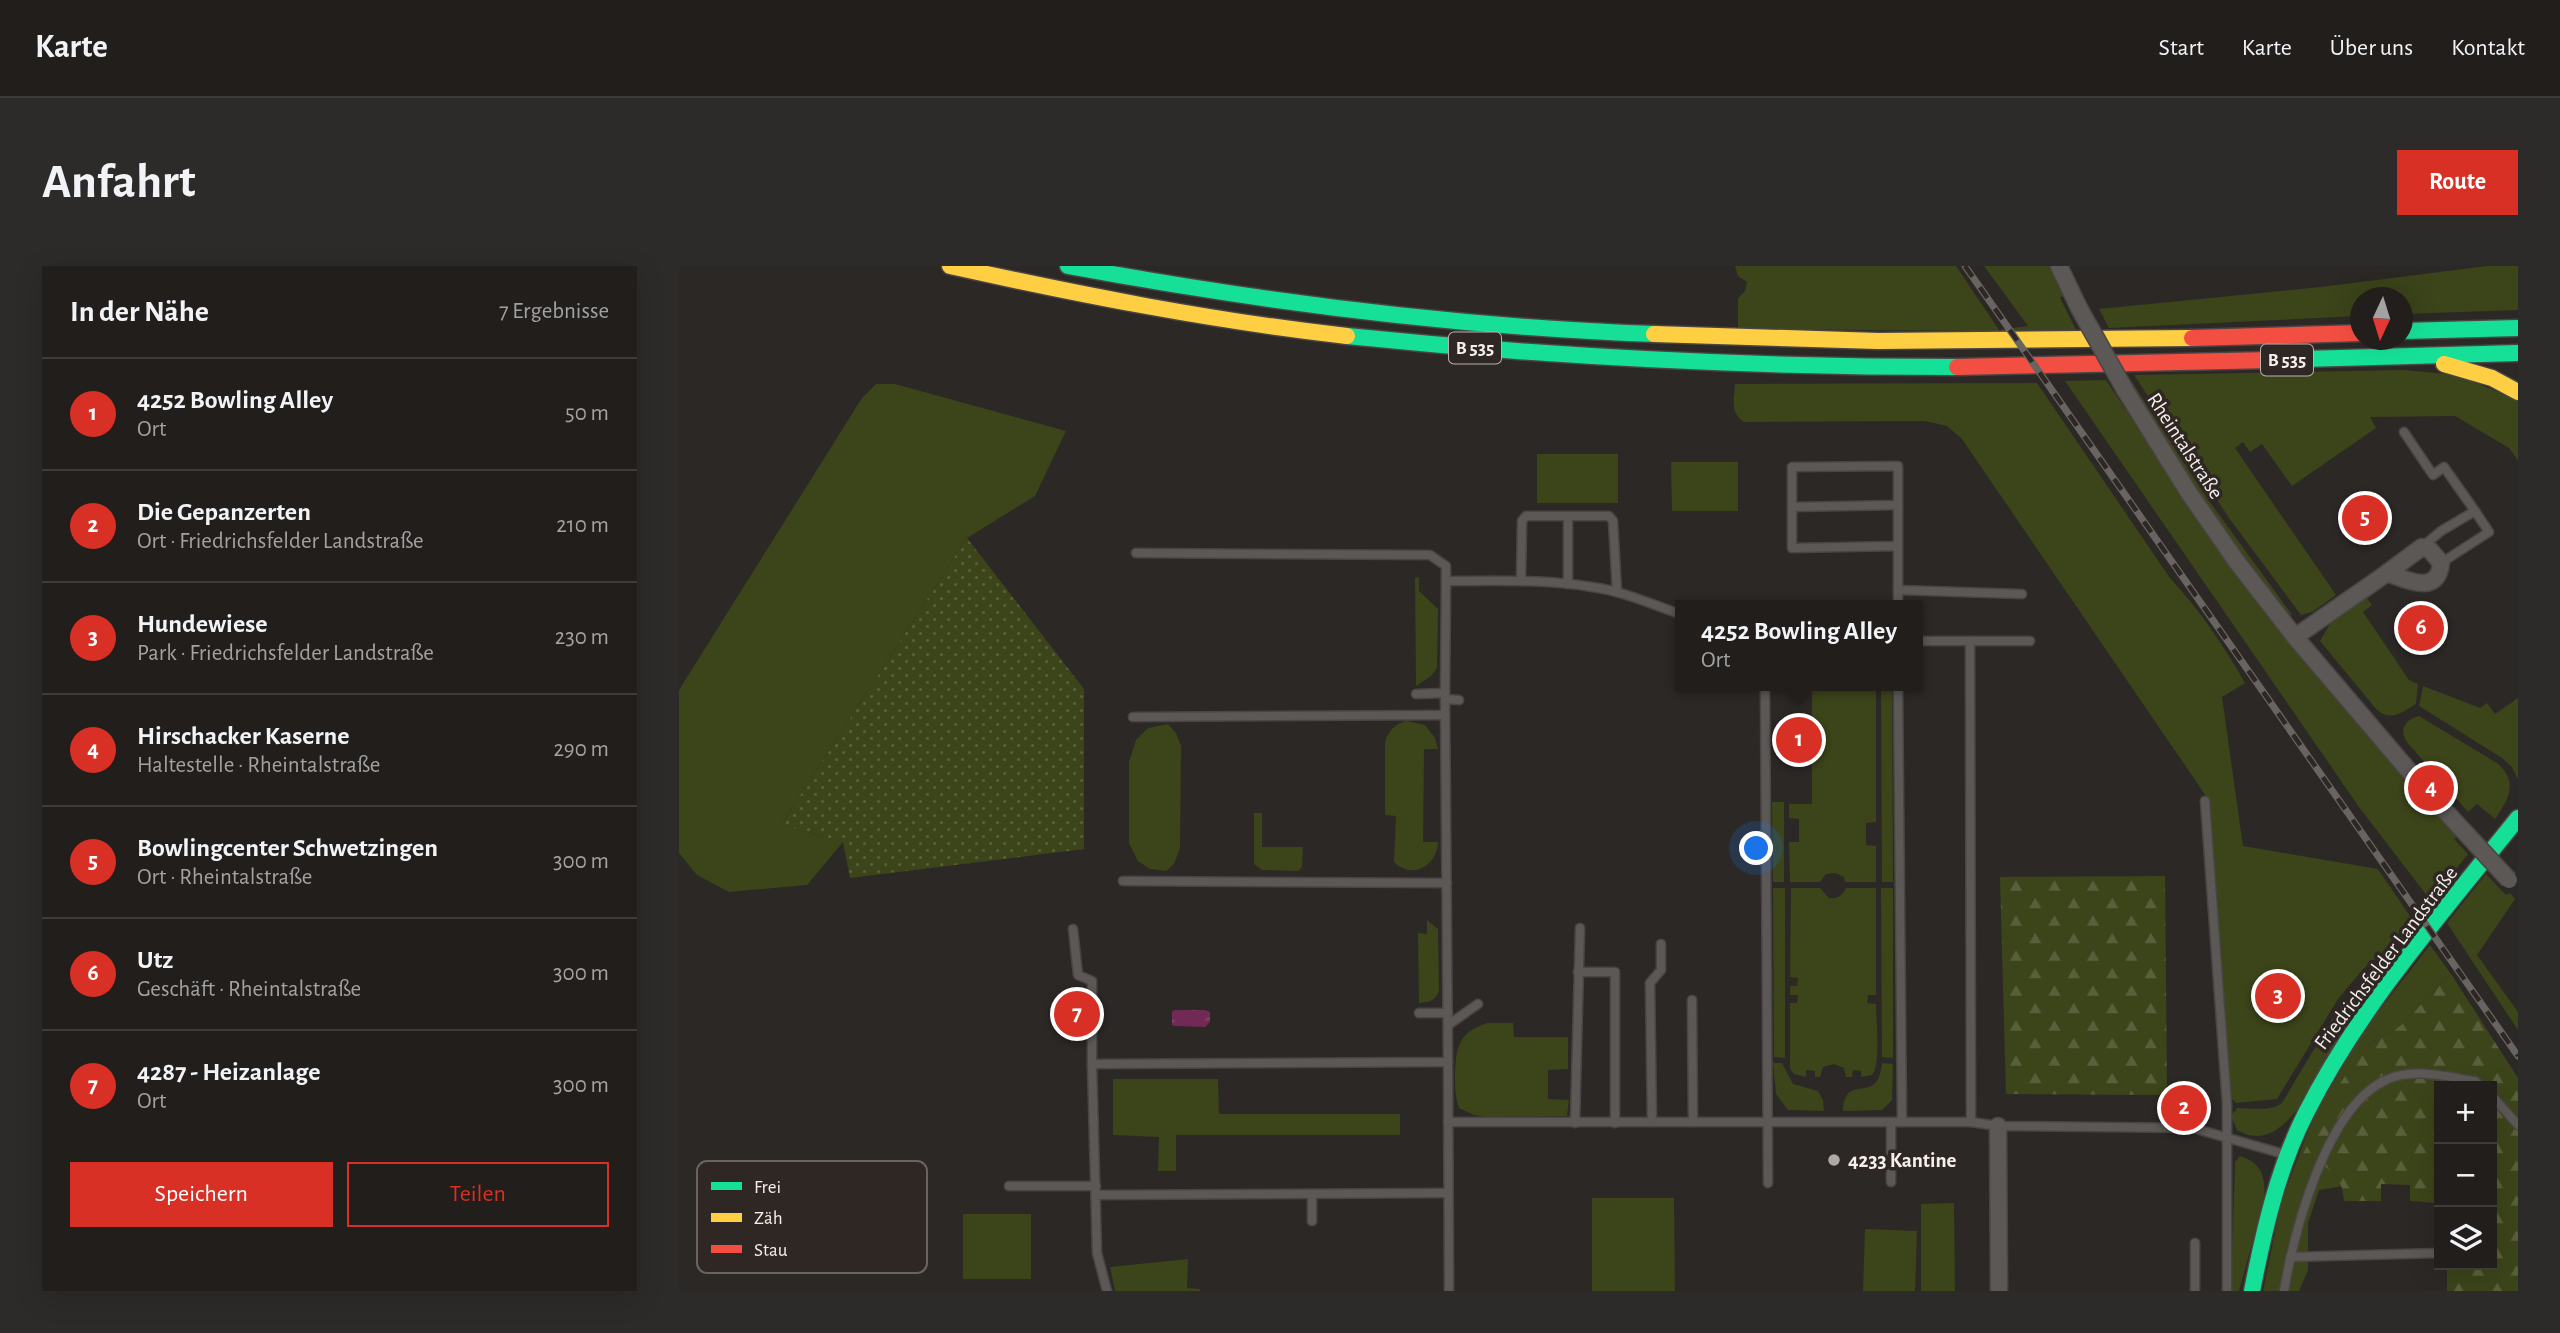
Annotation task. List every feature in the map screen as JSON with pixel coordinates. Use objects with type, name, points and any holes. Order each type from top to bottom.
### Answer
[{"type":"main road","name":"B 535","points":[[950,266],[1156,309],[1272,326],[1439,345],[1625,359],[1784,365],[2006,367],[2518,354]]},
{"type":"main road","name":"B 535","points":[[1067,266],[1157,283],[1307,305],[1394,316],[1581,332],[1778,339],[1992,342],[2350,333]]},
{"type":"main road","points":[[2413,331],[2518,328]]},
{"type":"main road","points":[[2414,356],[2487,375],[2518,393]]},
{"type":"main road","name":"Friedrichsfelder Landstraße","points":[[2252,1291],[2269,1213],[2288,1156],[2306,1114],[2334,1061],[2368,1010],[2518,818]]},
{"type":"street","name":"Rheintalstraße","points":[[2059,266],[2125,390],[2197,505],[2237,562],[2295,637],[2421,785],[2514,885]]},
{"type":"street","points":[[2295,637],[2422,547],[2430,550],[2441,563],[2438,578],[2432,582],[2422,583],[2387,573]]},
{"type":"street","points":[[1998,1126],[1999,1291]]},
{"type":"lane","points":[[2404,432],[2433,475],[2444,467],[2489,532],[2441,563]]},
{"type":"lane","points":[[1898,546],[1792,548],[1792,467],[1898,466],[1898,505],[1898,546],[1898,600]]},
{"type":"lane","points":[[1792,506],[1898,505]]},
{"type":"lane","points":[[2422,547],[2441,531],[2475,511]]},
{"type":"lane","points":[[1521,581],[1522,521],[1526,516],[1609,516],[1613,521],[1617,592]]},
{"type":"lane","points":[[1568,516],[1568,584]]},
{"type":"lane","points":[[1136,553],[1430,555],[1446,566],[1449,1291]]},
{"type":"lane","points":[[1446,581],[1568,584],[1617,592],[1675,612]]},
{"type":"lane","points":[[1898,590],[2022,594]]},
{"type":"lane","points":[[1923,641],[2030,641]]},
{"type":"lane","points":[[1971,641],[1971,1122]]},
{"type":"lane","points":[[1765,691],[1768,1183]]},
{"type":"lane","points":[[1898,691],[1902,1122]]},
{"type":"lane","points":[[1416,694],[1459,699]]},
{"type":"lane","points":[[1133,717],[1216,720],[1445,715]]},
{"type":"lane","points":[[2205,801],[2228,1138],[2227,1291]]},
{"type":"lane","points":[[1214,871],[1214,881]]},
{"type":"lane","points":[[1348,871],[1348,882]]},
{"type":"lane","points":[[1123,881],[1447,883]]},
{"type":"lane","points":[[1073,929],[1077,975],[1092,981],[1097,1253],[1107,1291]]},
{"type":"lane","points":[[1575,1123],[1580,929]]},
{"type":"lane","points":[[1652,1122],[1650,984],[1661,970],[1661,944]]},
{"type":"lane","points":[[1579,972],[1615,972],[1615,1123]]},
{"type":"lane","points":[[1692,1000],[1693,1122]]},
{"type":"lane","points":[[1448,1025],[1478,1004]]},
{"type":"lane","points":[[1419,1013],[1448,1013]]},
{"type":"lane","points":[[1092,1064],[1448,1062]]},
{"type":"lane","points":[[2284,1291],[2290,1258],[2311,1187],[2338,1127],[2361,1098],[2385,1080],[2414,1073],[2475,1081]]},
{"type":"lane","points":[[2497,1102],[2518,1125]]},
{"type":"lane","points":[[1448,1122],[1971,1122],[1998,1126],[2193,1128],[2288,1156]]},
{"type":"lane","points":[[1891,1182],[1892,1122]]},
{"type":"lane","points":[[1009,1186],[1312,1194],[1447,1193]]},
{"type":"lane","points":[[1312,1194],[1312,1221]]},
{"type":"lane","points":[[2195,1243],[2195,1291]]},
{"type":"lane","points":[[2290,1258],[2434,1253]]},
{"type":"green space","points":[[1735,266],[1956,266],[1999,330],[2028,326],[1984,266],[2050,266],[2063,296],[2060,298],[2077,332],[1738,329],[1738,298],[1745,291],[1747,282],[1738,276]]},
{"type":"green space","points":[[2487,266],[2518,266],[2518,310],[2413,314],[2413,287],[2350,287],[2350,316],[2109,328],[2099,309],[2321,287]]},
{"type":"green space","points":[[2404,370],[2456,375],[2518,400],[2518,460],[2509,448],[2455,416],[2370,417],[2376,428],[2292,486],[2262,444],[2250,452],[2243,442],[2235,448],[2336,595],[2312,612],[2301,615],[2229,518],[2134,375]]},
{"type":"green space","points":[[2128,376],[2207,498],[2293,616],[2270,593],[2218,521],[2156,426],[2126,377]]},
{"type":"green space","points":[[2106,380],[2196,517],[2257,602],[2334,697],[2414,789],[2410,794],[2422,807],[2427,803],[2458,836],[2454,839],[2468,854],[2431,901],[2359,807],[2065,381]]},
{"type":"green space","points":[[2037,383],[2170,578],[2211,628],[2245,683],[2222,697],[2243,846],[2378,869],[2414,922],[2396,942],[2364,968],[2338,999],[2277,1099],[2236,1103],[2231,1098],[2208,799],[1962,439],[1947,426],[1925,421],[1744,422],[1734,405],[1735,384]]},
{"type":"green space","points":[[876,384],[895,384],[1066,431],[1035,496],[967,538],[781,825],[843,842],[807,885],[729,892],[697,875],[679,853],[679,690],[862,398]]},
{"type":"green space","points":[[1537,454],[1618,454],[1618,503],[1537,503]]},
{"type":"green space","points":[[1671,462],[1738,462],[1738,511],[1672,511]]},
{"type":"green space","points":[[967,538],[1084,689],[1084,849],[850,878],[843,842],[781,825]]},
{"type":"green space","points":[[1419,577],[1419,591],[1438,609],[1437,668],[1431,676],[1416,686],[1415,578]]},
{"type":"green space","points":[[2365,596],[2372,605],[2363,612],[2409,680],[2418,684],[2416,704],[2397,714],[2382,714],[2377,710],[2320,641],[2333,619]]},
{"type":"green space","points":[[2423,686],[2480,708],[2487,703],[2495,714],[2518,698],[2518,780],[2512,767],[2502,758],[2419,706]]},
{"type":"green space","points":[[1812,691],[1876,691],[1876,822],[1866,823],[1866,845],[1876,846],[1876,882],[1845,882],[1844,877],[1835,873],[1826,874],[1820,882],[1790,882],[1789,842],[1799,842],[1799,819],[1789,818],[1789,804],[1812,804]]},
{"type":"green space","points":[[1881,691],[1892,691],[1893,882],[1882,882]]},
{"type":"green space","points":[[2419,716],[2497,763],[2504,770],[2510,783],[2508,797],[2495,819],[2477,804],[2468,812],[2406,741],[2403,732],[2405,725]]},
{"type":"green space","points":[[1406,721],[1425,725],[1435,738],[1438,749],[1424,749],[1423,842],[1438,842],[1437,850],[1428,864],[1416,870],[1408,870],[1394,862],[1396,816],[1385,815],[1385,742],[1388,734],[1398,724]]},
{"type":"green space","points":[[1168,724],[1176,733],[1181,746],[1180,848],[1174,864],[1166,871],[1150,869],[1138,861],[1129,843],[1129,762],[1136,740],[1148,728]]},
{"type":"green space","points":[[1772,802],[1784,802],[1784,882],[1773,882]]},
{"type":"green space","points":[[1254,813],[1262,813],[1262,847],[1303,847],[1302,867],[1298,871],[1262,870],[1254,864]]},
{"type":"green space","points":[[2486,874],[2506,895],[2510,893],[2515,899],[2477,955],[2518,1012],[2518,1030],[2447,923]]},
{"type":"green space","points":[[2165,876],[2167,1095],[2006,1094],[2000,877]]},
{"type":"green space","points":[[1773,888],[1785,888],[1785,1058],[1774,1057]]},
{"type":"green space","points":[[1791,888],[1820,888],[1832,898],[1839,896],[1846,888],[1876,888],[1876,995],[1868,995],[1867,1003],[1876,1004],[1877,1052],[1872,1075],[1861,1077],[1861,1071],[1853,1070],[1852,1077],[1846,1077],[1844,1068],[1834,1064],[1823,1067],[1820,1077],[1815,1077],[1815,1071],[1806,1070],[1806,1077],[1794,1074],[1790,1069],[1790,1003],[1797,1003],[1798,995],[1790,995],[1790,986],[1797,986],[1798,978],[1790,977]]},
{"type":"green space","points":[[1881,888],[1893,888],[1893,1058],[1882,1057]]},
{"type":"green space","points":[[1427,920],[1438,929],[1439,991],[1431,1000],[1419,1003],[1418,933],[1427,934]]},
{"type":"green space","points":[[2430,945],[2451,974],[2400,1026],[2368,1045],[2303,1156],[2330,1168],[2343,1186],[2319,1190],[2308,1223],[2308,1270],[2299,1291],[2263,1291],[2281,1202],[2313,1118],[2363,1031]]},
{"type":"green space","points":[[2398,949],[2403,952],[2296,1112],[2282,1126],[2266,1135],[2247,1135],[2237,1130],[2231,1116],[2237,1108],[2266,1109],[2282,1103],[2332,1019],[2363,980]]},
{"type":"green space","points":[[2451,974],[2518,1078],[2518,1291],[2447,1291],[2447,1270],[2497,1270],[2497,1081],[2434,1081],[2434,1203],[2410,1201],[2410,1185],[2381,1184],[2381,1201],[2344,1201],[2340,1183],[2332,1171],[2302,1156],[2333,1093],[2368,1045],[2400,1026]]},
{"type":"green space","points":[[1487,1023],[1513,1023],[1514,1037],[1568,1037],[1568,1069],[1548,1070],[1548,1099],[1569,1100],[1567,1116],[1486,1117],[1459,1108],[1455,1084],[1458,1049],[1464,1036]]},
{"type":"green space","points":[[1773,1063],[1782,1063],[1793,1084],[1818,1091],[1823,1100],[1824,1111],[1788,1110],[1776,1094]]},
{"type":"green space","points":[[1882,1063],[1893,1064],[1892,1100],[1882,1110],[1843,1111],[1849,1093],[1875,1084]]},
{"type":"green space","points":[[1113,1079],[1218,1079],[1219,1114],[1400,1114],[1400,1135],[1176,1135],[1176,1171],[1158,1171],[1159,1137],[1113,1135]]},
{"type":"green space","points":[[2240,1156],[2254,1163],[2261,1173],[2264,1201],[2239,1291],[2231,1291],[2235,1162]]},
{"type":"green space","points":[[1592,1198],[1674,1198],[1675,1291],[1592,1291]]},
{"type":"green space","points":[[1954,1203],[1955,1291],[1921,1291],[1921,1204]]},
{"type":"green space","points":[[963,1214],[1031,1214],[1031,1279],[963,1279]]},
{"type":"green space","points":[[1865,1229],[1917,1231],[1915,1291],[1863,1291]]},
{"type":"green space","points":[[1188,1259],[1187,1288],[1200,1291],[1115,1291],[1110,1267]]},
{"type":"water","points":[[1174,1010],[1205,1010],[1210,1012],[1210,1022],[1205,1027],[1172,1025]]},
{"type":"railway","points":[[1965,266],[2518,1056]]},
{"type":"traffic: fast","points":[[1068,266],[1214,291],[1360,311],[1580,331],[1654,334]]},
{"type":"traffic: fast","points":[[2413,331],[2518,328]]},
{"type":"traffic: fast","points":[[1347,336],[1499,350],[1652,359],[1957,367]]},
{"type":"traffic: fast","points":[[2271,360],[2518,353]]},
{"type":"traffic: fast","points":[[2252,1291],[2267,1222],[2287,1155],[2328,1073],[2377,997],[2518,818]]},
{"type":"traffic: slow","points":[[950,266],[1147,306],[1347,336]]},
{"type":"traffic: slow","points":[[1654,334],[1878,341],[2192,338]]},
{"type":"traffic: slow","points":[[2444,364],[2492,378],[2518,392]]},
{"type":"traffic: jam","points":[[2192,338],[2350,333]]},
{"type":"traffic: jam","points":[[1957,367],[2271,360]]},
{"type":"place","name":"Bowlingcenter Schwetzingen","points":[[2365,518]]},
{"type":"place","name":"Utz","points":[[2421,628]]},
{"type":"place","name":"4252 Bowling Alley","points":[[1799,740]]},
{"type":"place","name":"Hirschacker Kaserne","points":[[2431,788]]},
{"type":"place","name":"Hundewiese","points":[[2278,996]]},
{"type":"place","name":"4287 - Heizanlage","points":[[1077,1014]]},
{"type":"place","name":"Die Gepanzerten","points":[[2184,1108]]},
{"type":"place","name":"4233 Kantine","points":[[1834,1160]]}]
